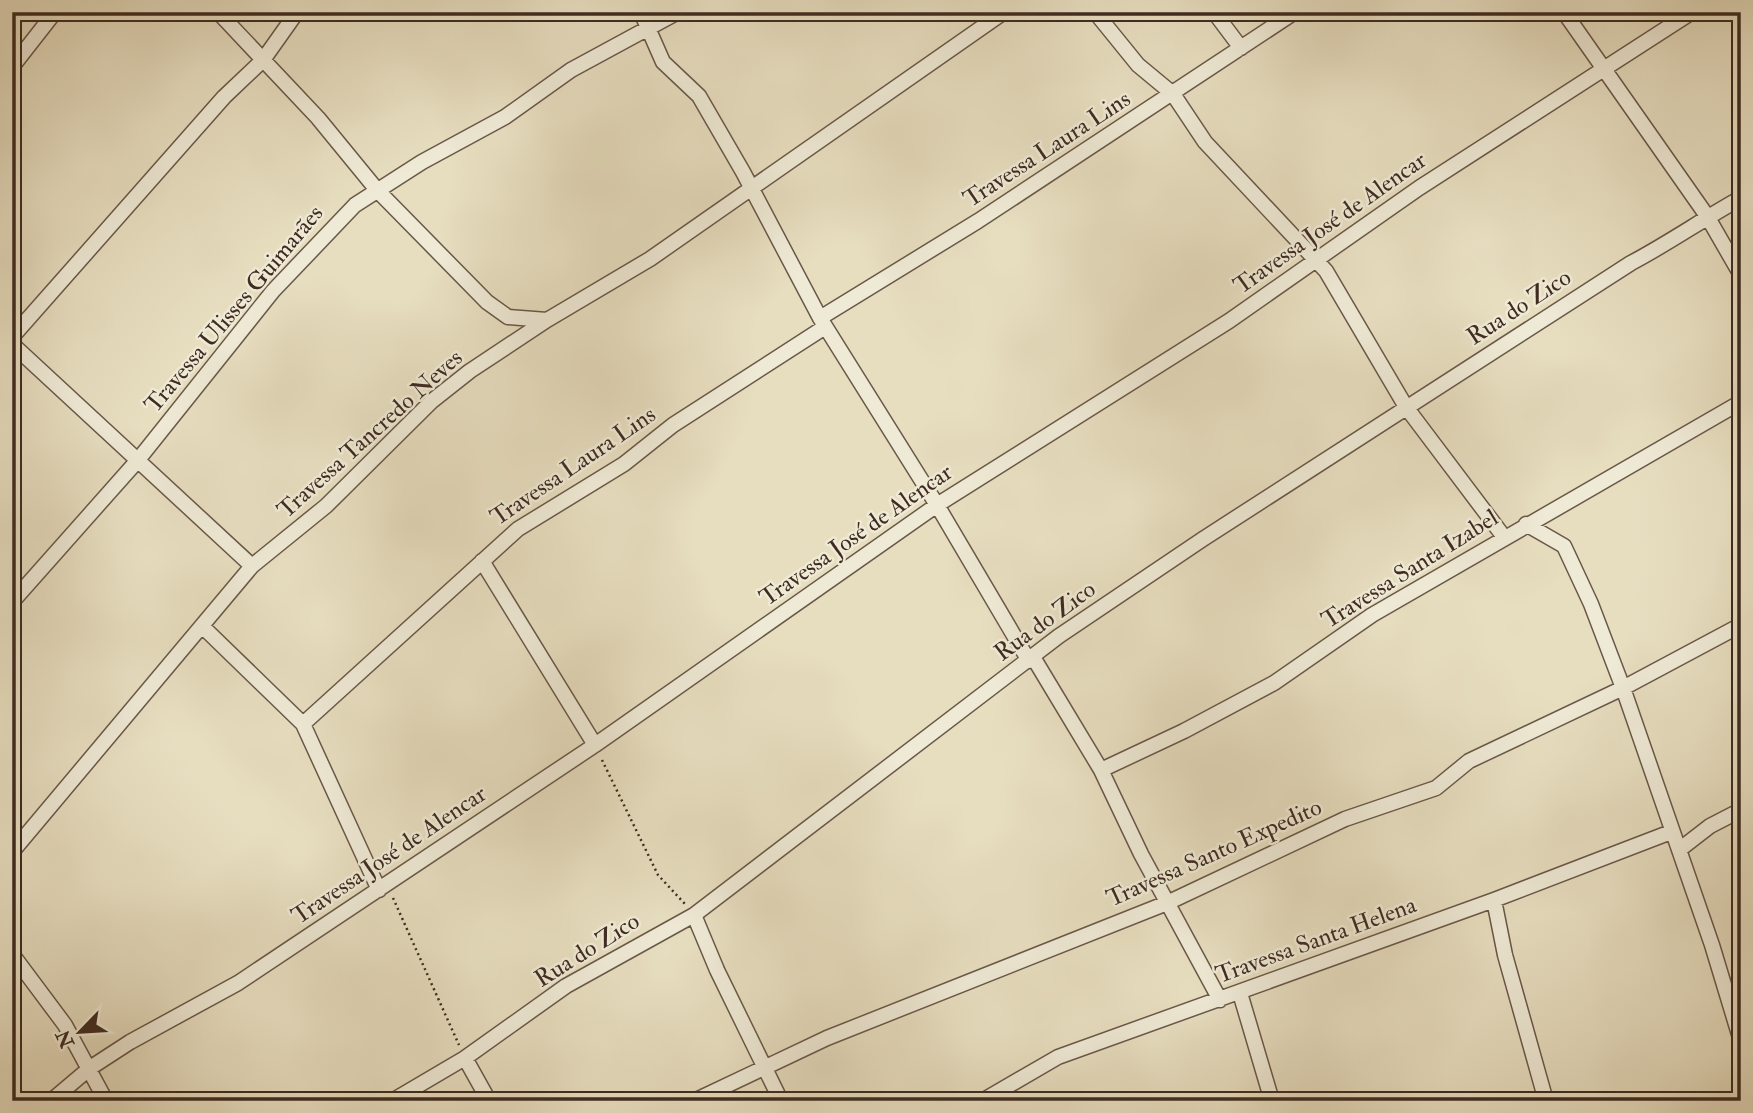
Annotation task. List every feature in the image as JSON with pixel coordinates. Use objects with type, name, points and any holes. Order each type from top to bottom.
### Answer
[{"type":"street","points":[[12,67],[55,12]]},
{"type":"street","points":[[218,12],[318,118],[377,190],[494,308],[513,319],[547,320]]},
{"type":"street","points":[[12,337],[224,97],[263,60],[297,12]]},
{"type":"street","points":[[641,12],[663,62],[699,96],[822,322],[1101,770],[1167,903],[1220,1000]]},
{"type":"street","name":"Travessa Ulisses Guimarães","points":[[12,603],[138,460],[273,291],[341,217],[377,190],[461,139],[505,117],[571,70],[678,12]]},
{"type":"street","name":"Travessa Tancredo Neves","points":[[12,852],[253,566],[326,506],[432,401],[470,371],[547,320],[650,259],[789,159],[1004,12]]},
{"type":"street","points":[[1095,12],[1138,65],[1173,94],[1205,142],[1318,261],[1332,280],[1406,407],[1504,537]]},
{"type":"street","points":[[1213,12],[1241,48]]},
{"type":"street","name":"Travessa Laura Lins","points":[[303,724],[518,529],[624,464],[673,425],[822,322],[1295,12]]},
{"type":"street","points":[[1564,12],[1602,70],[1707,216],[1741,275]]},
{"type":"street","name":"Travessa José de Alencar","points":[[51,1101],[90,1068],[130,1042],[238,983],[595,745],[937,505],[1318,261],[1388,208],[1692,12]]},
{"type":"street","name":"Rua do Zico","points":[[392,1101],[465,1058],[566,986],[694,915],[1031,659],[1180,554],[1631,263],[1673,242],[1707,216],[1741,198]]},
{"type":"street","points":[[12,344],[253,566]]},
{"type":"street","name":"Travessa Santa Izabel","points":[[1101,770],[1184,731],[1274,683],[1371,615],[1741,402]]},
{"type":"street","points":[[1526,524],[1564,546],[1623,688],[1741,1041]]},
{"type":"street","points":[[482,561],[595,745]]},
{"type":"street","name":"Travessa Santo Expedito","points":[[694,1101],[827,1038],[1167,903],[1298,839],[1436,788],[1469,761],[1623,688],[1741,625]]},
{"type":"street","points":[[203,627],[303,724],[383,887]]},
{"type":"street","points":[[1679,850],[1710,826],[1741,810]]},
{"type":"street","name":"Travessa Santa Helena","points":[[982,1101],[1058,1057],[1494,900],[1671,832]]},
{"type":"street","points":[[1494,900],[1505,955],[1546,1101]]},
{"type":"street","points":[[694,915],[717,970],[781,1101]]},
{"type":"street","points":[[12,954],[65,1025],[106,1101]]},
{"type":"street","points":[[1240,993],[1272,1101]]},
{"type":"street","points":[[465,1058],[489,1101]]},
{"type":"path","points":[[595,745],[658,875],[694,915]]},
{"type":"path","points":[[383,887],[465,1058]]}]
